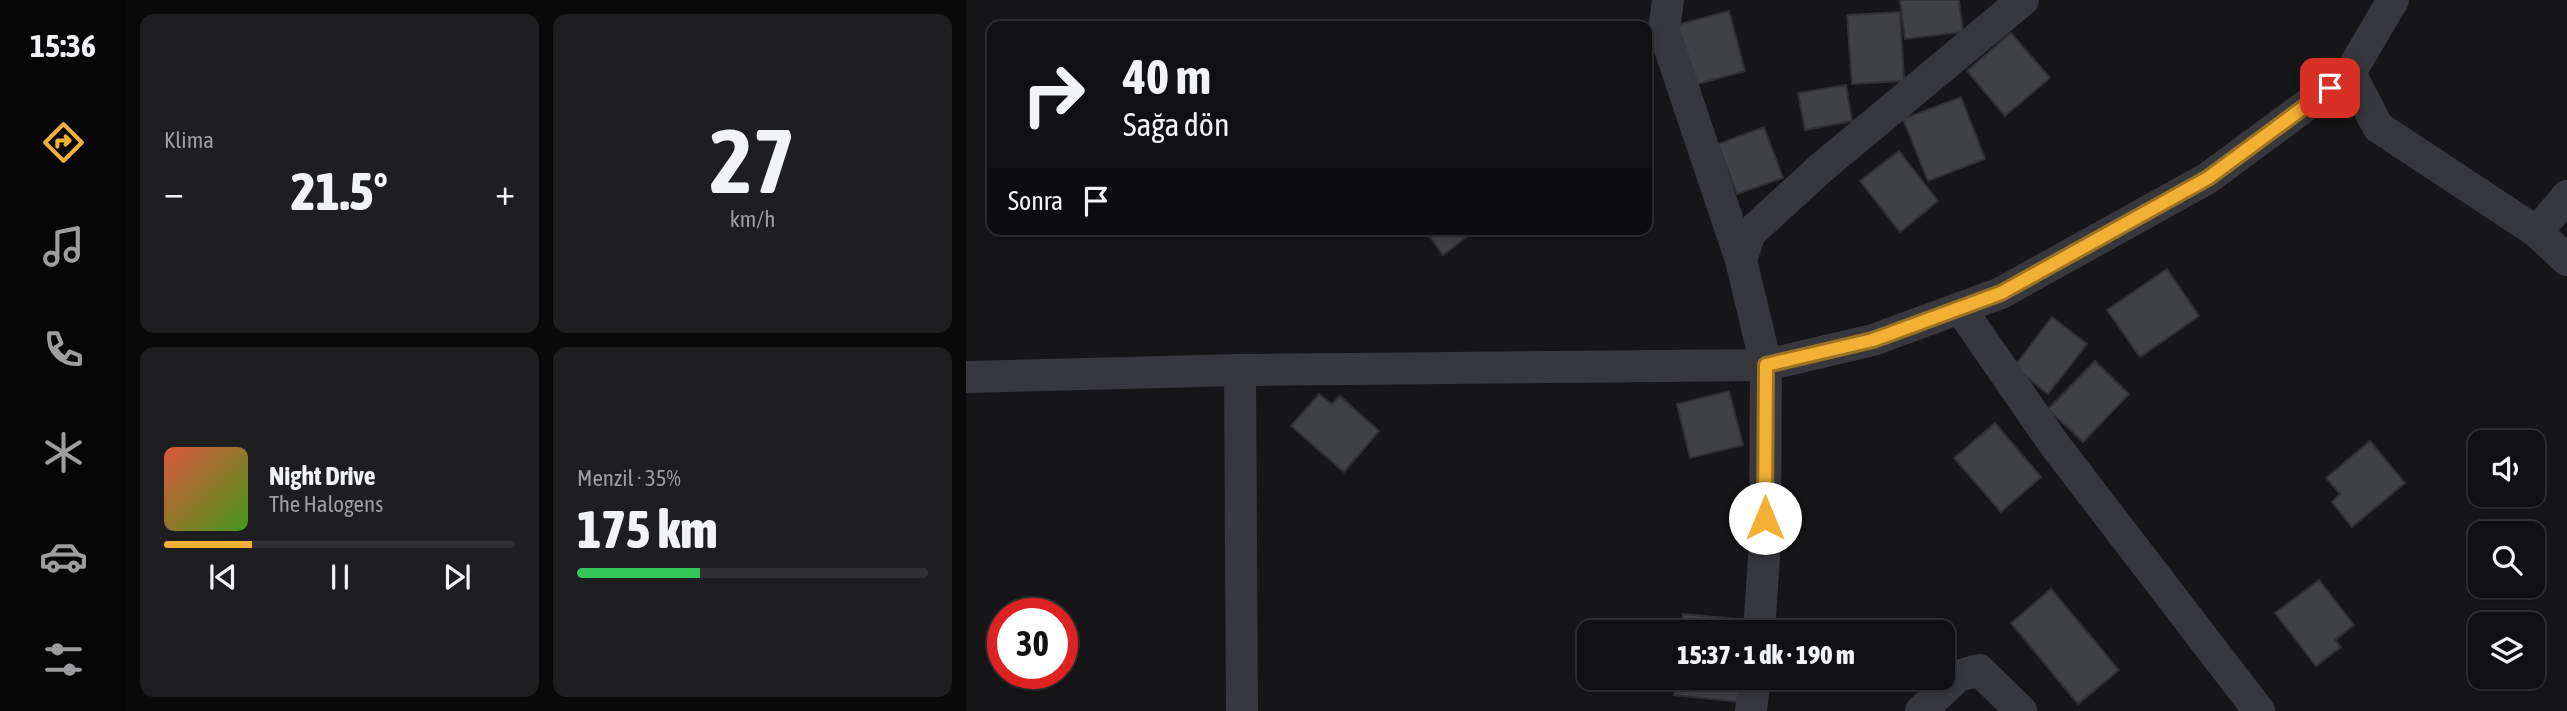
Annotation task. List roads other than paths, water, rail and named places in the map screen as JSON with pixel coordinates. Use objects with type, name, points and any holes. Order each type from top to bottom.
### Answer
[{"type":"street","points":[[1668,0],[1664,31],[1741,260],[1766,365],[1765,543],[1760,620]]},
{"type":"street","points":[[1741,260],[1750,233],[1760,223],[1821,168],[2023,0]]},
{"type":"street","points":[[966,377],[1240,370],[1766,365],[1873,340],[2001,293],[2208,178],[2350,73],[2393,0]]},
{"type":"street","points":[[2350,73],[2378,127],[2537,232],[2567,260]]},
{"type":"street","points":[[2537,232],[2567,196]]},
{"type":"street","points":[[1960,308],[2054,444],[2259,711]]},
{"type":"street","points":[[1240,370],[1242,711]]},
{"type":"street","points":[[1921,711],[1958,676],[1979,670],[2021,711]]},
{"type":"street","points":[[1751,711],[1753,690]]}]
